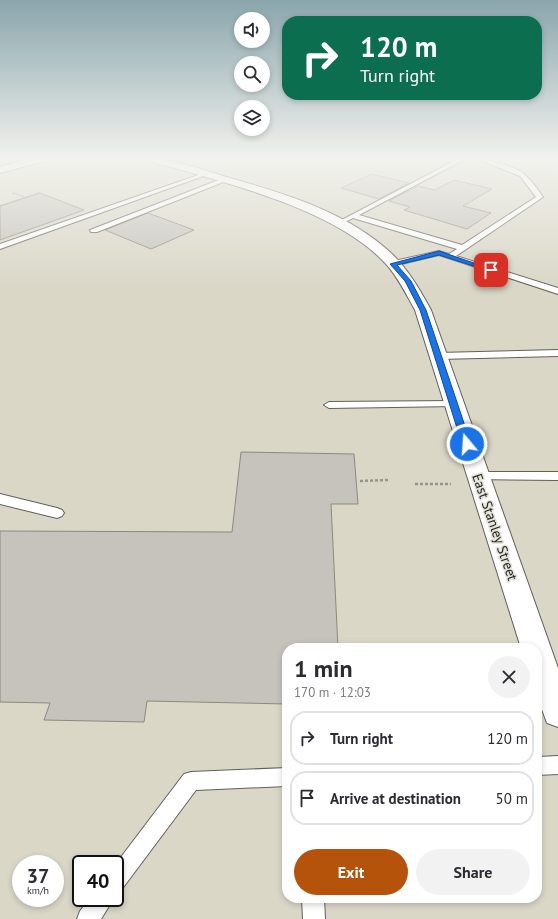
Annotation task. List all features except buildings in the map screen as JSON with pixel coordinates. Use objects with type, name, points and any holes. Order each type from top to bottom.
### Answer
[{"type":"street","name":"East Stanley Street","points":[[291,202],[338,223],[362,237],[389,259],[408,281],[423,310],[535,643]]},
{"type":"street","name":"East Stanley Street","points":[[542,664],[558,712]]},
{"type":"lane","points":[[0,247],[127,202]]},
{"type":"lane","points":[[94,230],[167,202]]},
{"type":"lane","points":[[338,223],[380,202]]},
{"type":"lane","points":[[451,256],[533,202]]},
{"type":"lane","points":[[353,216],[463,248]]},
{"type":"lane","points":[[389,259],[439,253],[558,291]]},
{"type":"lane","points":[[438,356],[558,353]]},
{"type":"lane","points":[[329,405],[454,404]]},
{"type":"lane","points":[[478,476],[558,476]]},
{"type":"lane","points":[[0,499],[58,513]]},
{"type":"lane","points":[[542,766],[558,765]]},
{"type":"lane","points":[[124,870],[191,781],[282,777]]},
{"type":"lane","points":[[313,903],[314,919]]},
{"type":"lane","points":[[88,919],[97,907]]},
{"type":"path","points":[[0,206],[13,202]]},
{"type":"path","points":[[360,481],[388,480]]},
{"type":"path","points":[[415,484],[451,484]]},
{"type":"shaded area","points":[[0,202],[558,202],[558,919],[0,919]]},
{"type":"route","points":[[467,444],[423,310],[408,281],[393,264],[439,253],[491,270]]}]
